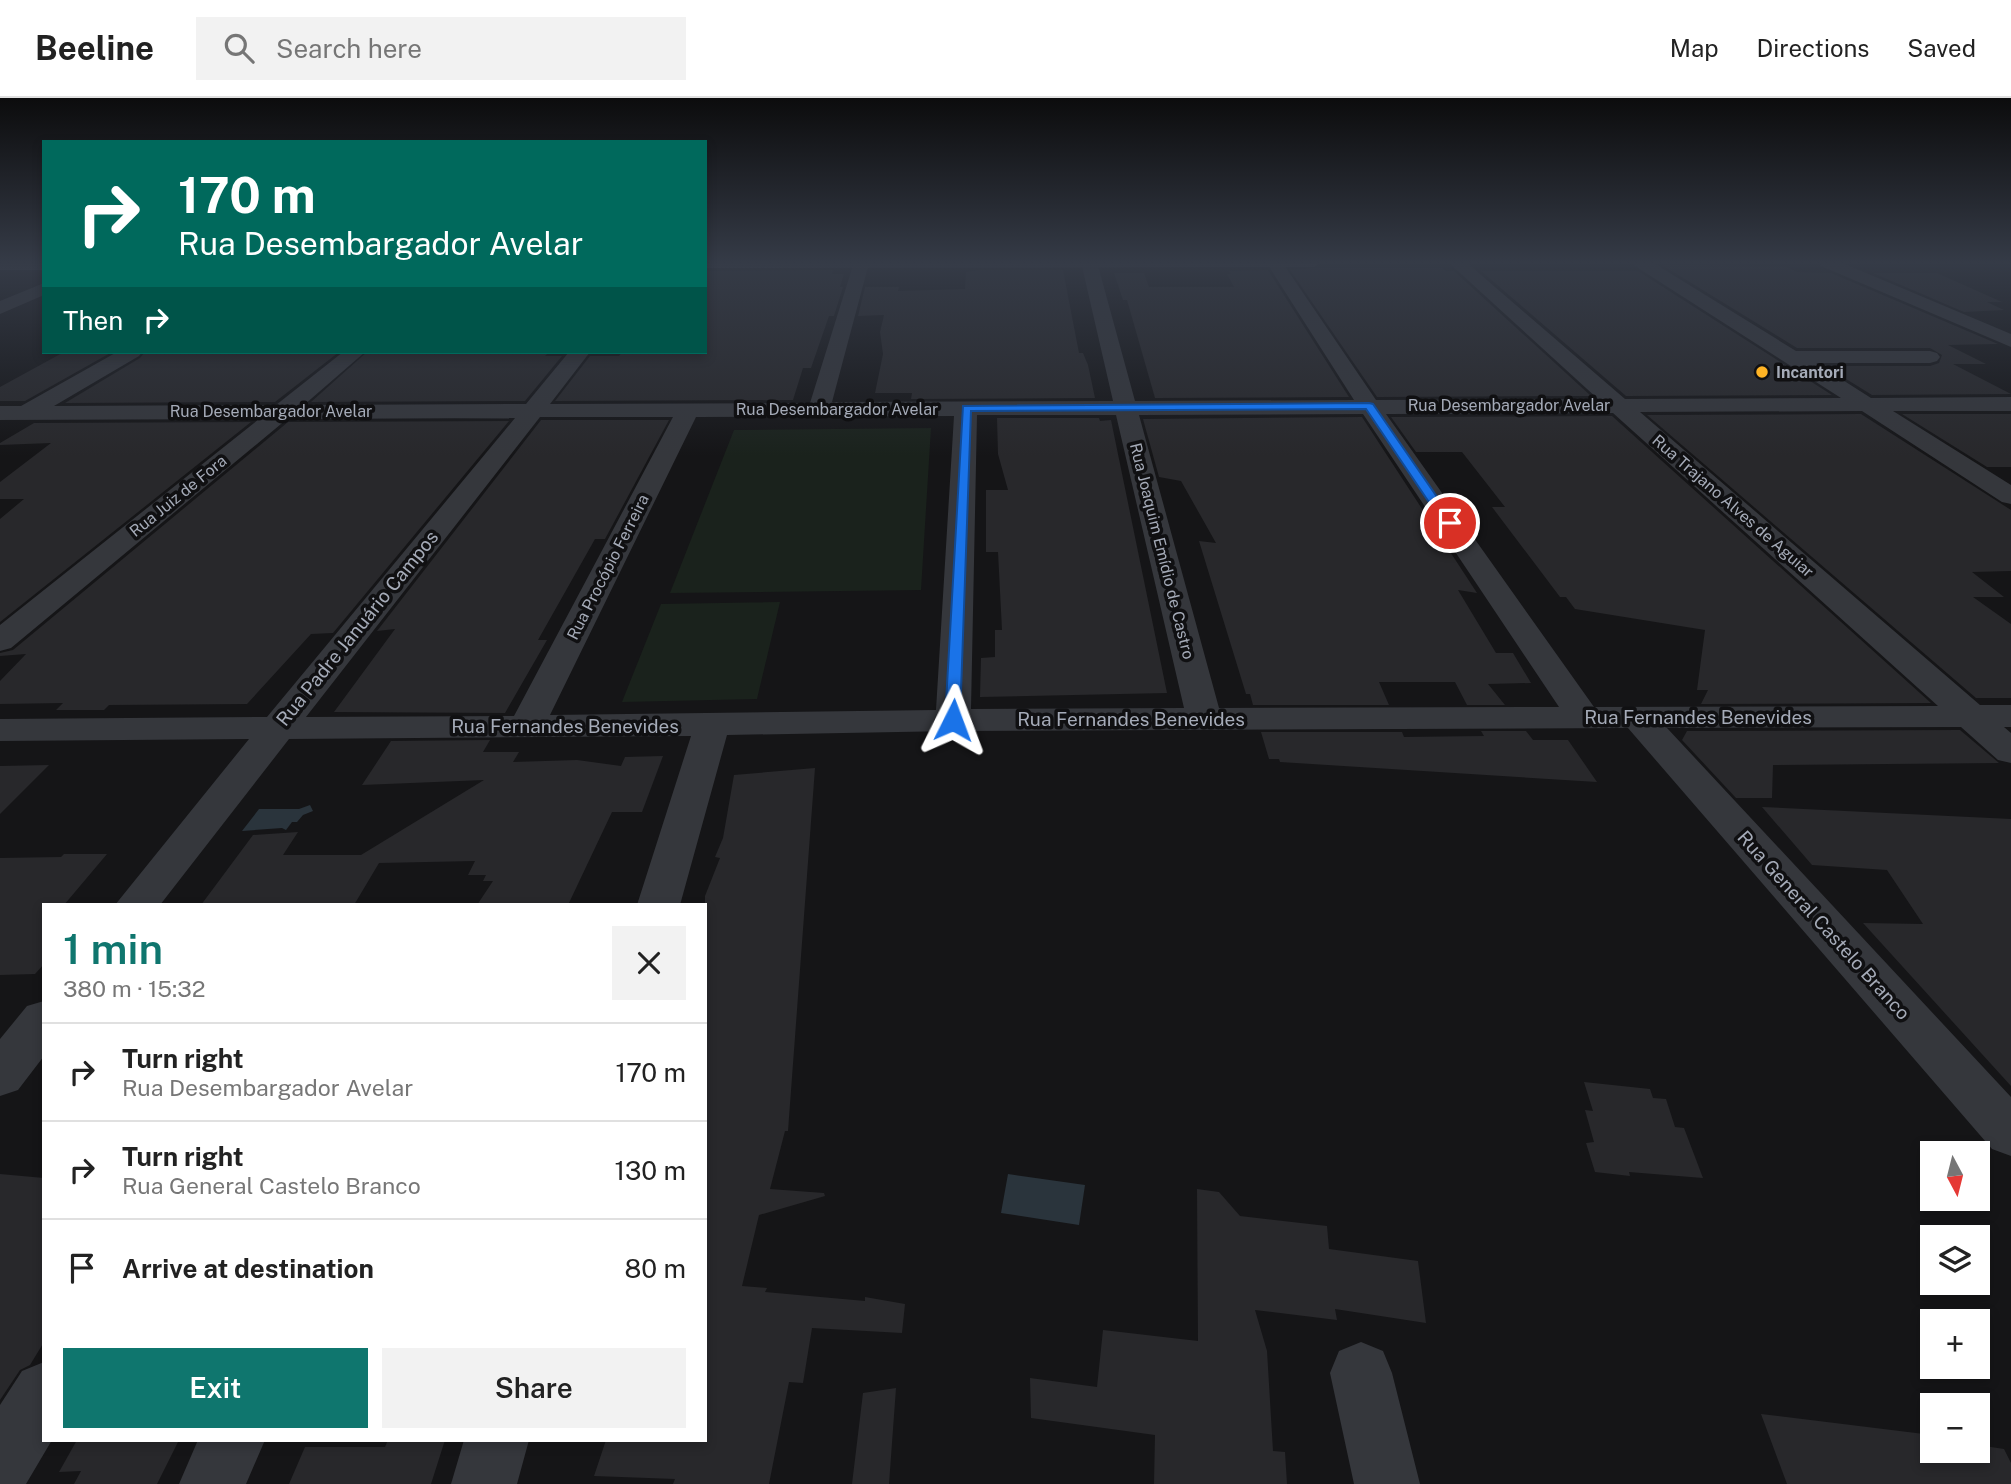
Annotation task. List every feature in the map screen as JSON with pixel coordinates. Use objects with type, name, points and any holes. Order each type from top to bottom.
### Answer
[{"type":"street","points":[[819,409],[851,327]]},
{"type":"street","name":"Rua Joaquim Emídio de Castro","points":[[1106,327],[1204,718]]},
{"type":"street","points":[[1317,327],[1583,717]]},
{"type":"street","name":"Rua Trajano Alves de Aguiar","points":[[1530,327],[2011,751]]},
{"type":"street","points":[[1745,327],[2011,496]]},
{"type":"street","points":[[1978,327],[2011,341]]},
{"type":"street","points":[[0,428],[129,354]]},
{"type":"street","name":"Rua Juiz de Fora","points":[[0,641],[353,354]]},
{"type":"street","name":"Rua Padre Januário Campos","points":[[138,903],[578,354]]},
{"type":"street","points":[[1794,357],[1930,357]]},
{"type":"street","name":"Rua Desembargador Avelar","points":[[0,413],[819,409],[850,397],[966,408],[2011,404]]},
{"type":"street","points":[[953,720],[966,408]]},
{"type":"street","name":"Rua Procópio Ferreira","points":[[527,725],[688,410]]},
{"type":"street","name":"Rua Fernandes Benevides","points":[[0,730],[1204,718],[2011,716]]},
{"type":"street","name":"Rua General Castelo Branco","points":[[1637,717],[2011,1133]]},
{"type":"street","points":[[659,903],[712,725]]},
{"type":"street","points":[[0,1075],[42,1022]]},
{"type":"street","points":[[1361,1373],[1387,1484]]},
{"type":"street","points":[[0,1465],[42,1396]]},
{"type":"street","points":[[212,1484],[232,1442]]},
{"type":"street","points":[[484,1484],[496,1442]]},
{"type":"shaded area","points":[[931,428],[921,590],[670,593],[734,430]]},
{"type":"shaded area","points":[[780,602],[757,699],[622,702],[661,604]]},
{"type":"shaded area","points":[[310,805],[313,811],[303,815],[297,822],[292,822],[286,830],[242,831],[259,809],[299,809]]},
{"type":"shaded area","points":[[1008,1174],[1085,1185],[1079,1225],[1001,1213]]},
{"type":"building","points":[[707,327],[825,327],[811,368],[803,368],[793,400],[555,401],[590,356],[707,354]]},
{"type":"building","points":[[881,327],[1074,327],[1079,353],[1083,353],[1088,365],[1095,398],[911,399],[912,393],[875,393],[883,354]]},
{"type":"building","points":[[1135,327],[1304,327],[1349,397],[1155,398]]},
{"type":"building","points":[[1329,327],[1515,327],[1591,396],[1377,397]]},
{"type":"building","points":[[1546,327],[1725,327],[1832,395],[1626,396]]},
{"type":"building","points":[[1762,327],[1957,327],[1998,344],[1948,345],[1986,364],[1953,364],[2011,394],[1872,395],[1825,366],[1930,366],[1939,363],[1942,355],[1930,348],[1797,348]]},
{"type":"building","points":[[60,354],[108,354],[25,401],[0,401],[0,387]]},
{"type":"building","points":[[143,354],[336,354],[275,402],[65,403]]},
{"type":"building","points":[[365,354],[562,356],[525,401],[311,402]]},
{"type":"building","points":[[1861,414],[2011,510],[2011,571],[1972,572],[2004,597],[1973,597],[2011,624],[2011,698],[1976,698],[1647,415]]},
{"type":"building","points":[[1902,414],[2011,414],[2011,467],[1987,467]]},
{"type":"building","points":[[1612,416],[1931,703],[1701,704],[1708,690],[1697,690],[1705,630],[1575,609],[1566,597],[1560,597],[1492,507],[1505,507],[1462,452],[1416,452],[1391,417]]},
{"type":"building","points":[[1362,417],[1477,593],[1458,590],[1496,653],[1513,653],[1531,683],[1488,684],[1505,705],[1467,705],[1455,682],[1379,682],[1389,705],[1253,705],[1250,694],[1246,694],[1199,541],[1216,543],[1181,481],[1159,477],[1143,419]]},
{"type":"building","points":[[997,418],[1111,420],[1167,693],[980,697],[981,658],[995,657],[995,630],[1002,630],[998,552],[986,552],[986,490],[1008,490],[998,454]]},
{"type":"building","points":[[541,420],[669,420],[605,539],[595,539],[538,640],[547,640],[505,713],[334,712],[395,629],[377,631]]},
{"type":"building","points":[[509,421],[333,633],[311,634],[247,704],[109,705],[104,710],[56,710],[63,703],[0,704],[0,681],[26,654],[0,656],[0,653],[13,650],[288,422]]},
{"type":"building","points":[[251,422],[0,622],[0,519],[24,499],[0,499],[0,482],[51,443],[0,443],[34,423]]},
{"type":"building","points":[[1960,730],[1999,763],[1773,765],[1772,798],[1736,798],[1682,740],[1687,731]]},
{"type":"building","points":[[1481,731],[1526,731],[1533,740],[1568,740],[1597,782],[1280,762],[1279,759],[1269,759],[1261,732],[1402,732],[1404,737],[1484,736]]},
{"type":"building","points":[[490,740],[483,752],[519,752],[513,762],[577,760],[621,766],[625,757],[663,756],[642,812],[612,812],[569,903],[478,903],[493,881],[483,881],[486,875],[468,875],[475,861],[379,863],[355,903],[202,903],[253,835],[298,832],[283,855],[361,855],[484,780],[362,785],[391,741]]},
{"type":"building","points":[[49,765],[0,814],[0,766]]},
{"type":"building","points":[[815,768],[788,1131],[785,1131],[770,1189],[824,1193],[825,1196],[759,1215],[742,1286],[767,1288],[765,1292],[865,1301],[865,1297],[905,1304],[902,1333],[812,1328],[803,1383],[789,1382],[769,1484],[673,1484],[675,1479],[594,1476],[605,1442],[707,1442],[705,896],[720,858],[715,857],[723,838],[734,775]]},
{"type":"building","points":[[1762,807],[2011,819],[2011,1086],[1863,923],[1923,924],[1887,870],[1812,865]]},
{"type":"building","points":[[64,854],[107,854],[66,903],[42,903],[42,966],[35,974],[0,975],[0,858],[61,857]]},
{"type":"building","points":[[1584,1082],[1650,1089],[1653,1098],[1666,1099],[1675,1127],[1684,1128],[1703,1178],[1595,1172],[1586,1143],[1594,1142],[1585,1110],[1593,1111]]},
{"type":"building","points":[[0,1174],[42,1178],[42,1345],[30,1365],[20,1370],[0,1400]]},
{"type":"building","points":[[1197,1189],[1219,1192],[1240,1216],[1327,1226],[1329,1249],[1418,1261],[1426,1323],[1335,1309],[1337,1320],[1255,1310],[1267,1351],[1273,1451],[1285,1452],[1287,1484],[1154,1484],[1155,1435],[1031,1418],[1030,1378],[1097,1387],[1103,1330],[1198,1341]]},
{"type":"building","points":[[896,1388],[889,1484],[852,1484],[863,1393]]},
{"type":"building","points":[[1761,1414],[1920,1434],[1920,1463],[1990,1463],[1990,1447],[2004,1449],[2011,1463],[2011,1484],[1787,1484]]},
{"type":"building","points":[[76,1442],[178,1442],[157,1484],[74,1484],[81,1471],[59,1472]]},
{"type":"building","points":[[387,1442],[444,1442],[431,1484],[289,1484],[305,1447],[385,1447]]},
{"type":"place","name":"Incantori","points":[[1762,372]]},
{"type":"route","points":[[953,720],[966,408],[1369,406],[1450,523]]}]
